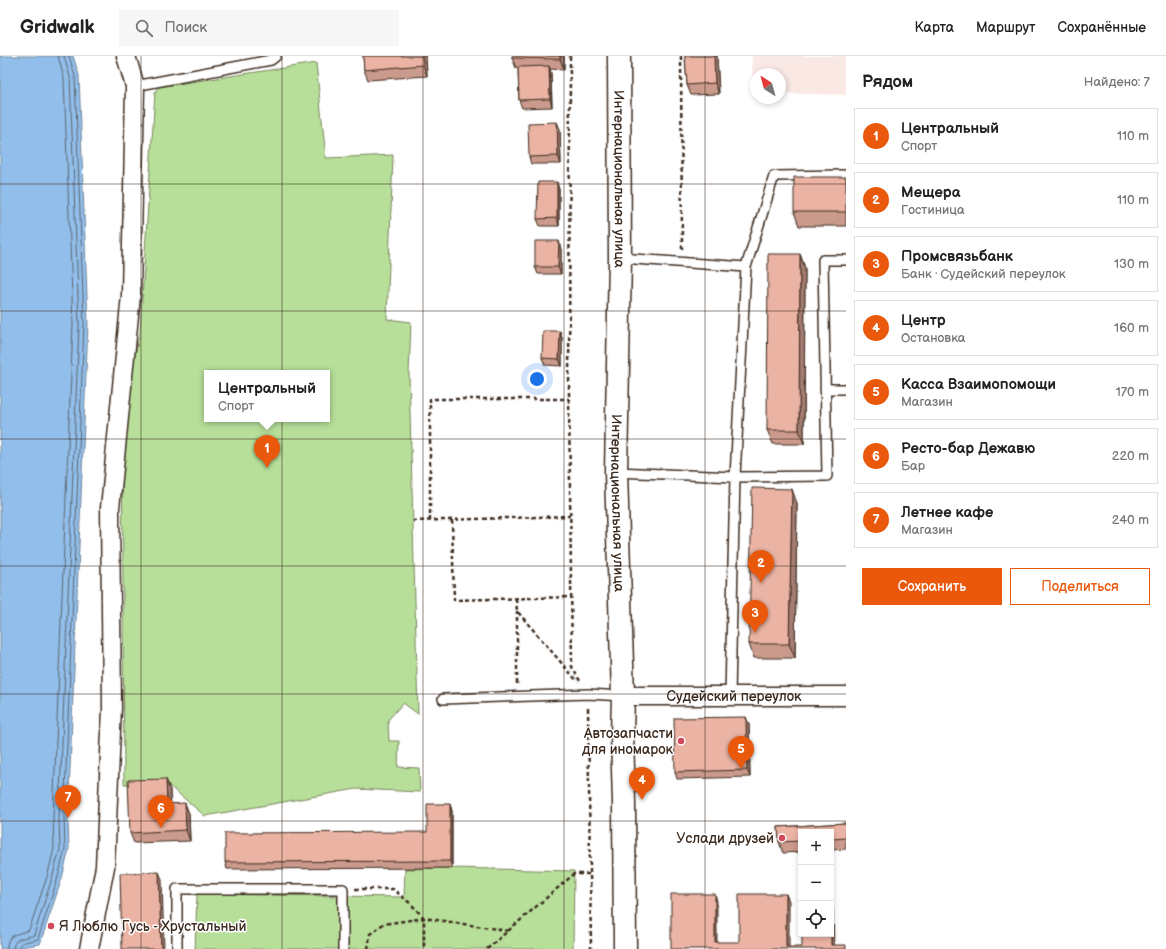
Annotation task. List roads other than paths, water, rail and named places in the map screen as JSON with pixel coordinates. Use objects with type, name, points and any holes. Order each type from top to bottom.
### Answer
[{"type":"main road","name":"Интернациональная улица","points":[[619,56],[620,258],[616,472],[623,696],[622,735],[625,949]]},
{"type":"street","points":[[89,949],[105,867],[112,708],[110,508],[131,295],[135,86],[126,56]]},
{"type":"street","name":"Судейский переулок","points":[[623,696],[846,696]]},
{"type":"lane","points":[[135,86],[271,60],[276,56]]},
{"type":"lane","points":[[730,695],[735,478],[746,266],[774,176],[846,175]]},
{"type":"lane","points":[[620,258],[746,266]]},
{"type":"lane","points":[[616,472],[735,478],[827,476],[823,260],[846,260]]},
{"type":"lane","points":[[825,389],[846,389]]},
{"type":"lane","points":[[443,699],[588,694],[623,696]]},
{"type":"lane","points":[[177,949],[176,889],[343,889],[343,949]]},
{"type":"water","points":[[0,56],[73,56],[79,75],[88,324],[68,818],[69,849],[62,878],[40,944],[0,949]]},
{"type":"place","name":"Центральный","points":[[267,468]]},
{"type":"place","name":"Мещера","points":[[761,583]]},
{"type":"place","name":"Промсвязьбанк","points":[[755,633]]},
{"type":"place","name":"Автозапчасти для иномарок","points":[[681,741]]},
{"type":"place","name":"Касса Взаимопомощи","points":[[741,769]]},
{"type":"place","name":"Центр","points":[[642,800]]},
{"type":"place","name":"Летнее кафе","points":[[68,818]]},
{"type":"place","name":"Ресто-бар Дежавю","points":[[161,828]]},
{"type":"place","name":"Услади друзей","points":[[782,838]]},
{"type":"place","name":"Я Люблю Гусь - Хрустальный","points":[[51,926]]}]
